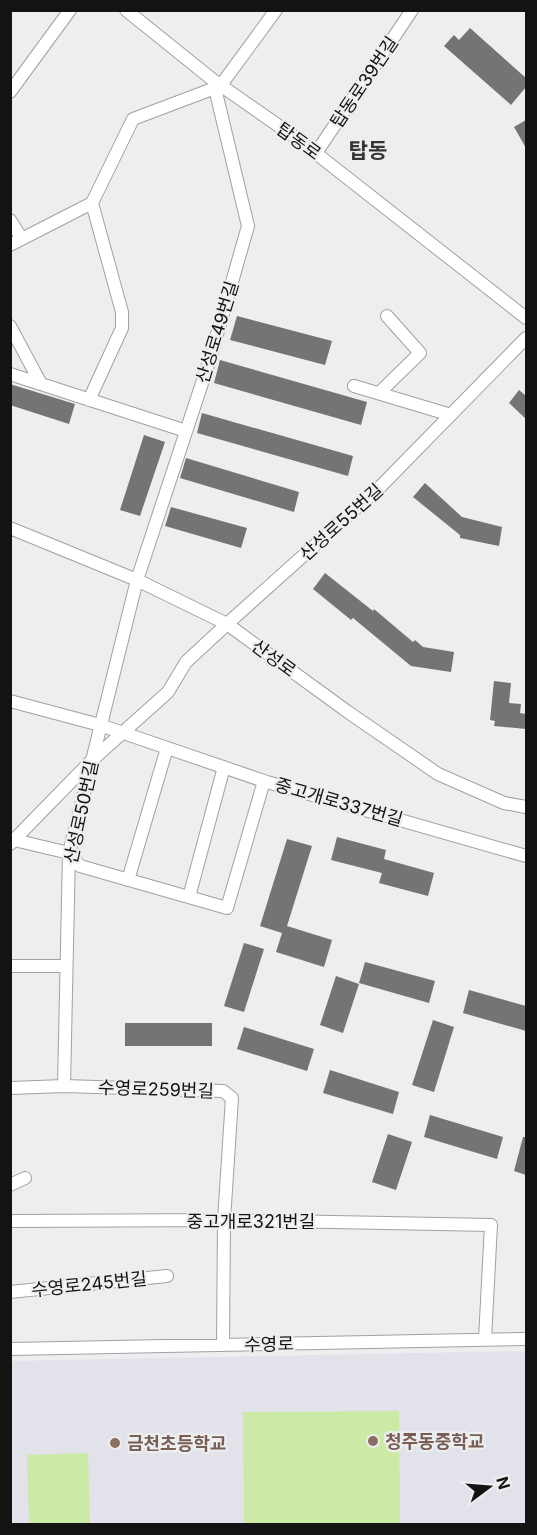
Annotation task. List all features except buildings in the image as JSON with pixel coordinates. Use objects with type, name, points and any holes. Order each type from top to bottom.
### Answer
[{"type":"street","points":[[10,92],[70,10]]},
{"type":"street","name":"탑동로","points":[[126,10],[216,84],[316,153],[526,318]]},
{"type":"street","points":[[10,220],[16,242],[92,203],[133,119],[216,84],[276,10]]},
{"type":"street","name":"탑동로39번길","points":[[316,153],[412,10]]},
{"type":"street","name":"산성로49번길","points":[[137,580],[210,359],[248,226],[216,84]]},
{"type":"street","points":[[89,399],[122,328],[123,312],[92,203]]},
{"type":"street","points":[[379,393],[420,353],[387,316]]},
{"type":"street","points":[[10,326],[41,384]]},
{"type":"street","name":"산성로55번길","points":[[12,841],[91,761],[168,692],[186,662],[381,486],[526,338]]},
{"type":"street","points":[[10,374],[186,431]]},
{"type":"street","points":[[354,386],[451,415]]},
{"type":"street","name":"산성로","points":[[10,528],[137,580],[227,624],[438,774],[504,803],[526,807]]},
{"type":"street","name":"산성로50번길","points":[[64,1086],[69,854],[137,580]]},
{"type":"street","name":"중고개로337번길","points":[[10,701],[100,725],[264,781],[526,856]]},
{"type":"street","points":[[128,880],[167,748]]},
{"type":"street","points":[[189,897],[224,767]]},
{"type":"street","points":[[12,841],[69,854],[80,866],[227,908],[264,781]]},
{"type":"street","points":[[10,966],[65,966]]},
{"type":"street","name":"수영로259번길","points":[[10,1088],[64,1086],[223,1091],[232,1098],[224,1220],[223,1345]]},
{"type":"street","points":[[10,1185],[25,1178]]},
{"type":"street","name":"중고개로321번길","points":[[10,1221],[224,1220],[491,1225],[485,1339]]},
{"type":"street","name":"수영로245번길","points":[[10,1292],[167,1276]]},
{"type":"street","name":"수영로","points":[[10,1348],[526,1339]]},
{"type":"shaded area","name":"청주동중학교","points":[[526,1351],[526,1524],[11,1524],[10,1361]]},
{"type":"green space","points":[[399,1411],[400,1524],[244,1524],[243,1412]]},
{"type":"green space","points":[[88,1453],[90,1524],[29,1524],[27,1455]]},
{"type":"place","name":"청주동중학교","points":[[373,1441]]},
{"type":"place","name":"금천초등학교","points":[[115,1443]]},
{"type":"district","name":"탑동","points":[[368,150]]}]
